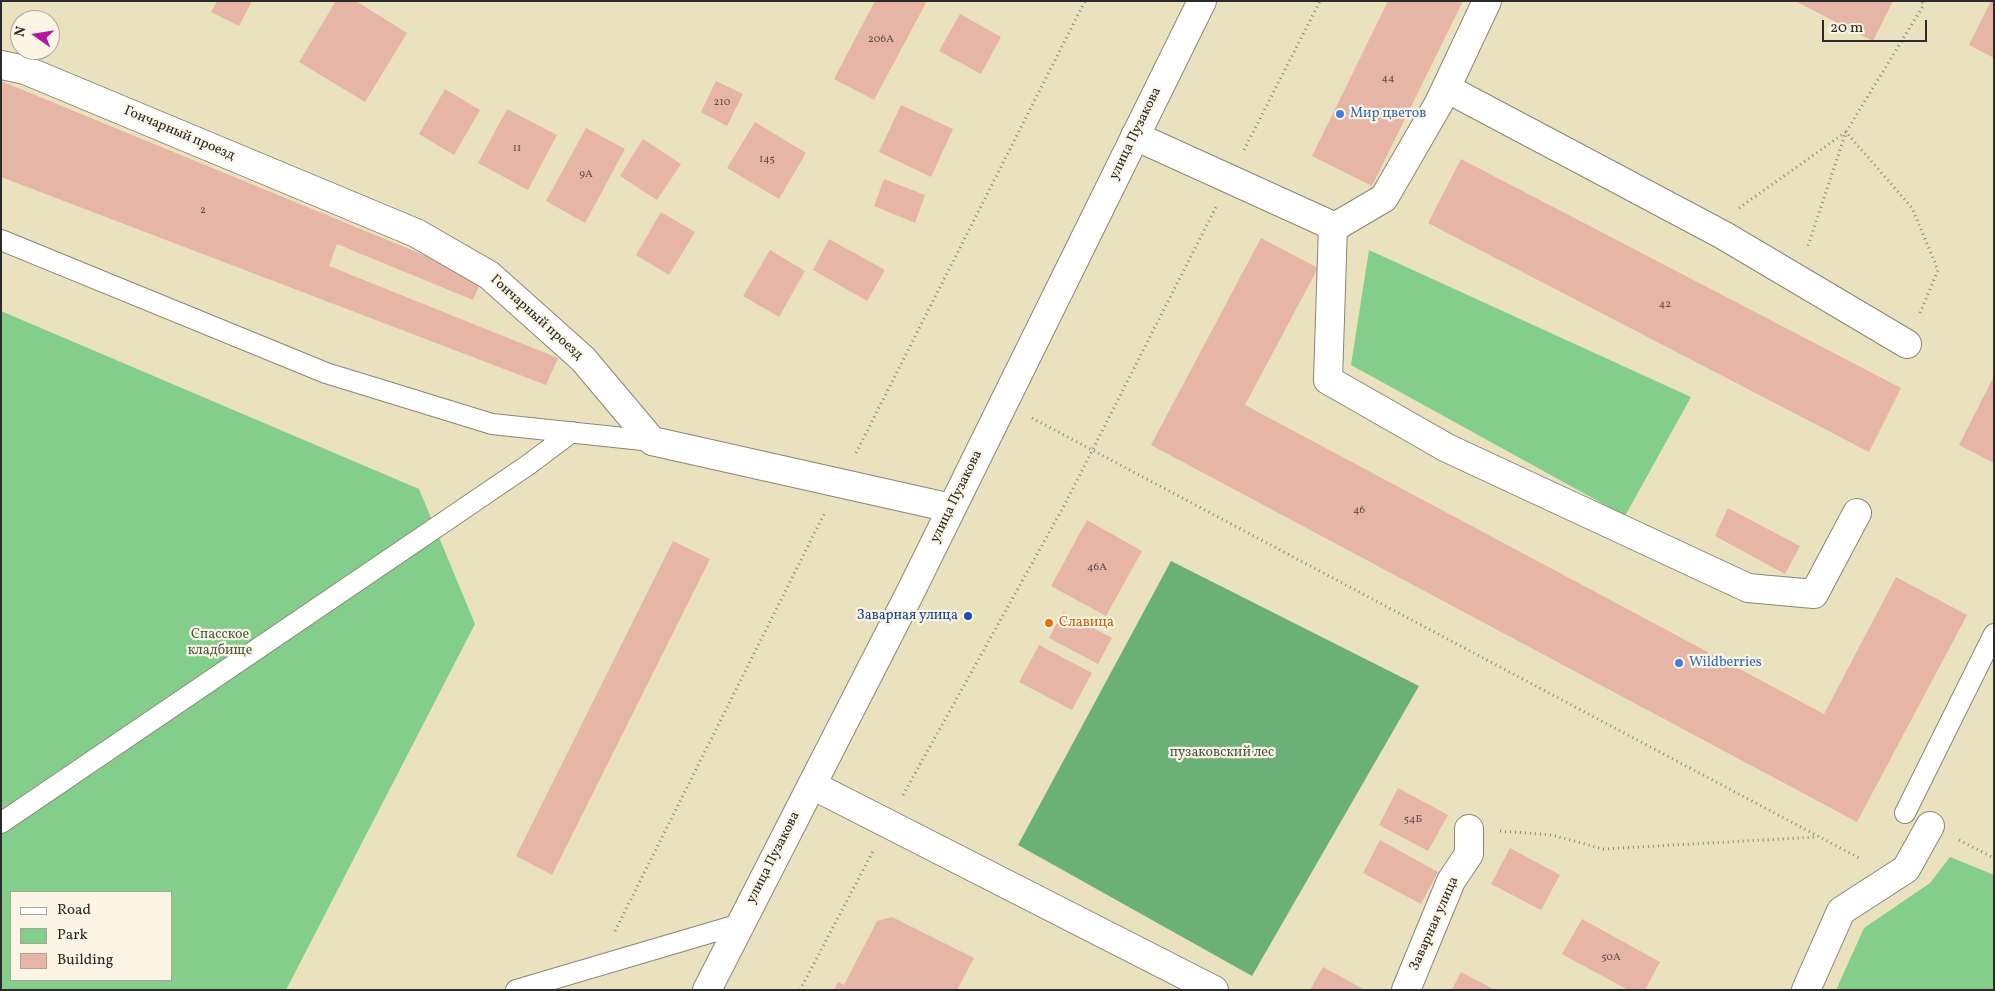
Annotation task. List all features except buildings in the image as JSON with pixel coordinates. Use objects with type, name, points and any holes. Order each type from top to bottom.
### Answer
[{"type":"street","name":"улица Пузакова","points":[[707,990],[951,508],[1202,1]]},
{"type":"street","points":[[1333,228],[1384,198],[1446,88],[1487,1]]},
{"type":"street","name":"Гончарный проезд","points":[[1,64],[25,70],[416,232],[489,275],[583,359],[652,441]]},
{"type":"street","points":[[1446,88],[1710,228],[1907,344]]},
{"type":"street","points":[[1135,136],[1230,178],[1333,228]]},
{"type":"street","points":[[1333,228],[1328,380],[1447,448],[1748,588],[1814,594],[1857,513]]},
{"type":"street","points":[[652,441],[951,508]]},
{"type":"street","points":[[812,785],[1214,990]]},
{"type":"street","points":[[1806,990],[1841,911],[1906,869],[1930,826]]},
{"type":"street","name":"Заварная улица","points":[[1406,990],[1451,881],[1469,854],[1469,830]]},
{"type":"lane","points":[[1,240],[326,373],[492,424],[652,441]]},
{"type":"lane","points":[[1,823],[528,466],[572,432]]},
{"type":"lane","points":[[1905,813],[1994,634]]},
{"type":"lane","points":[[516,990],[740,924]]},
{"type":"path","points":[[800,990],[888,824],[1065,504],[1320,1]]},
{"type":"path","points":[[1797,278],[1846,132],[1923,6],[1922,1]]},
{"type":"path","points":[[1710,228],[1846,132]]},
{"type":"path","points":[[1846,132],[1912,208],[1938,270],[1907,344]]},
{"type":"path","points":[[1003,402],[1870,864]]},
{"type":"path","points":[[1930,826],[1994,858]]},
{"type":"path","points":[[1469,830],[1552,835],[1603,849],[1818,837]]},
{"type":"green space","points":[[1369,250],[1691,397],[1625,516],[1351,365]]},
{"type":"green space","name":"Спасское кладбище","points":[[1,311],[419,489],[475,624],[286,990],[1,990]]},
{"type":"green space","name":"пузаковский лес","points":[[1171,561],[1419,686],[1252,976],[1018,845]]},
{"type":"green space","points":[[1950,857],[1994,875],[1994,990],[1836,990],[1864,928],[1930,883]]},
{"type":"place","name":"Мир цветов","points":[[1340,114]]},
{"type":"place","name":"Заварная улица","points":[[968,616]]},
{"type":"place","name":"Славица","points":[[1049,623]]},
{"type":"place","name":"Wildberries","points":[[1679,663]]}]
